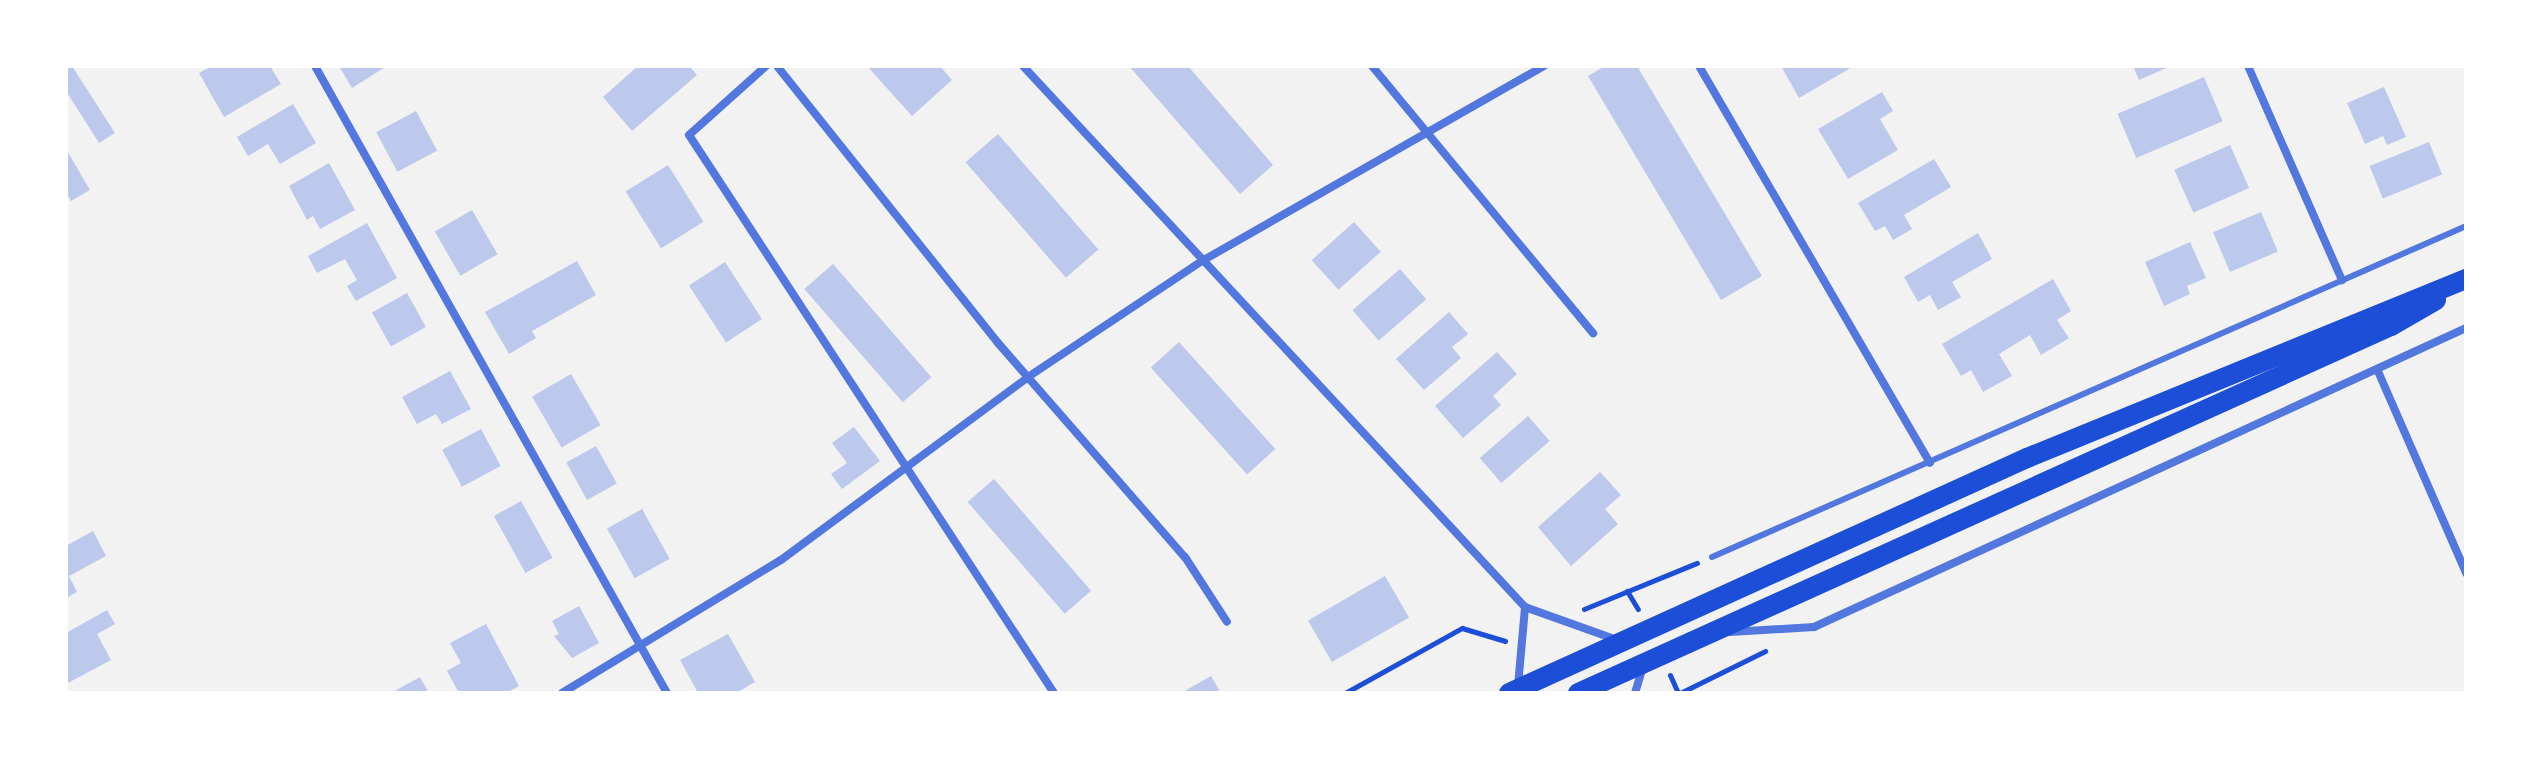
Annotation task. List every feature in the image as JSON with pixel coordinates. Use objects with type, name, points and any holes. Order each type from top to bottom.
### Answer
[{"type":"main road","points":[[1578,693],[2391,326],[2466,281]]},
{"type":"main road","points":[[1514,691],[2027,458],[2466,281]]},
{"type":"street","points":[[315,66],[667,693]]},
{"type":"street","points":[[766,66],[689,135],[1054,693]]},
{"type":"street","points":[[777,66],[1028,377],[1185,557],[1227,622]]},
{"type":"street","points":[[1023,66],[1525,607],[1554,622],[1621,642]]},
{"type":"street","points":[[1372,66],[1593,333]]},
{"type":"street","points":[[562,693],[643,647],[781,560],[908,470],[1028,377],[1202,261],[1544,66]]},
{"type":"street","points":[[1699,66],[1930,463]]},
{"type":"street","points":[[2248,66],[2342,280]]},
{"type":"street","points":[[1713,633],[1814,627],[2466,328]]},
{"type":"street","points":[[2377,369],[2466,573]]},
{"type":"street","points":[[1514,691],[1525,607]]},
{"type":"street","points":[[1635,693],[1645,662]]},
{"type":"lane","points":[[1712,557],[2466,226]]},
{"type":"path","points":[[1577,612],[1712,557]]},
{"type":"path","points":[[1345,693],[1462,628],[1507,641]]},
{"type":"path","points":[[1680,693],[1774,647]]},
{"type":"building","points":[[72,66],[115,133],[99,143],[66,91],[66,70]]},
{"type":"building","points":[[212,66],[270,66],[281,84],[224,117],[199,73]]},
{"type":"building","points":[[339,66],[387,66],[352,88]]},
{"type":"building","points":[[638,66],[689,66],[697,75],[632,131],[603,97]]},
{"type":"building","points":[[867,66],[940,66],[952,80],[912,116]]},
{"type":"building","points":[[1129,66],[1188,66],[1273,165],[1240,194]]},
{"type":"building","points":[[1605,66],[1637,66],[1762,276],[1721,300],[1588,76]]},
{"type":"building","points":[[1781,66],[1854,66],[1799,98]]},
{"type":"building","points":[[2133,66],[2171,66],[2139,80]]},
{"type":"building","points":[[2204,77],[2223,121],[2136,158],[2117,114]]},
{"type":"building","points":[[2384,87],[2406,137],[2387,145],[2383,136],[2365,144],[2347,103]]},
{"type":"building","points":[[1882,92],[1893,111],[1880,119],[1898,150],[1848,179],[1818,129]]},
{"type":"building","points":[[293,104],[316,143],[280,164],[268,144],[248,156],[237,137]]},
{"type":"building","points":[[416,111],[437,151],[397,172],[376,132]]},
{"type":"building","points":[[998,134],[1098,249],[1066,278],[966,162]]},
{"type":"building","points":[[2429,142],[2442,174],[2383,198],[2370,166]]},
{"type":"building","points":[[2230,145],[2249,188],[2193,213],[2174,170]]},
{"type":"building","points":[[66,149],[90,190],[71,201],[66,193]]},
{"type":"building","points":[[1934,159],[1951,187],[1904,215],[1912,229],[1893,240],[1885,226],[1875,231],[1858,203]]},
{"type":"building","points":[[329,163],[355,210],[320,229],[313,216],[307,220],[289,186]]},
{"type":"building","points":[[668,165],[704,222],[661,248],[626,191]]},
{"type":"building","points":[[472,210],[498,254],[460,276],[435,232]]},
{"type":"building","points":[[2261,212],[2278,252],[2230,272],[2213,232]]},
{"type":"building","points":[[1354,222],[1381,252],[1338,290],[1312,260]]},
{"type":"building","points":[[367,223],[397,278],[356,301],[347,286],[357,280],[345,259],[317,273],[308,256]]},
{"type":"building","points":[[1978,233],[1992,259],[1952,282],[1961,297],[1938,310],[1930,295],[1918,302],[1904,277]]},
{"type":"building","points":[[2190,242],[2206,278],[2187,286],[2190,294],[2164,306],[2145,262]]},
{"type":"building","points":[[577,261],[596,295],[532,331],[536,338],[509,354],[485,312]]},
{"type":"building","points":[[725,262],[762,319],[726,342],[689,285]]},
{"type":"building","points":[[833,264],[931,377],[903,402],[804,289]]},
{"type":"building","points":[[1400,269],[1426,299],[1379,341],[1352,310]]},
{"type":"building","points":[[2053,279],[2071,311],[2057,320],[2069,338],[2041,355],[2030,335],[1999,354],[2012,376],[1983,392],[1971,370],[1961,376],[1942,344]]},
{"type":"building","points":[[407,293],[426,327],[391,347],[372,312]]},
{"type":"building","points":[[1449,312],[1468,334],[1452,347],[1461,358],[1424,390],[1396,359]]},
{"type":"building","points":[[1179,342],[1275,449],[1247,474],[1151,367]]},
{"type":"building","points":[[1497,352],[1517,374],[1493,396],[1501,405],[1463,438],[1435,406]]},
{"type":"building","points":[[450,371],[471,409],[442,424],[436,414],[417,424],[402,397]]},
{"type":"building","points":[[571,374],[600,425],[562,448],[532,396]]},
{"type":"building","points":[[1528,416],[1550,441],[1501,483],[1480,458]]},
{"type":"building","points":[[854,427],[880,461],[842,489],[831,474],[847,463],[832,443]]},
{"type":"building","points":[[481,429],[501,466],[462,487],[442,450]]},
{"type":"building","points":[[596,446],[617,484],[587,500],[566,462]]},
{"type":"building","points":[[1600,472],[1621,495],[1605,509],[1618,524],[1571,566],[1538,527]]},
{"type":"building","points":[[994,479],[1091,591],[1065,614],[968,502]]},
{"type":"building","points":[[521,501],[553,558],[525,573],[494,516]]},
{"type":"building","points":[[642,509],[670,559],[635,578],[607,528]]},
{"type":"building","points":[[93,531],[106,556],[69,576],[77,592],[66,598],[66,546]]},
{"type":"building","points":[[1385,576],[1409,618],[1332,662],[1308,620]]},
{"type":"building","points":[[579,606],[599,643],[572,658],[554,636],[559,634],[552,621]]},
{"type":"building","points":[[107,610],[115,624],[97,634],[111,660],[66,684],[66,633]]},
{"type":"building","points":[[486,624],[519,686],[506,693],[459,693],[447,671],[461,663],[450,643]]},
{"type":"building","points":[[728,634],[755,682],[736,693],[698,693],[680,660]]},
{"type":"building","points":[[1211,676],[1221,693],[1181,693]]},
{"type":"building","points":[[420,677],[429,693],[391,693]]}]
